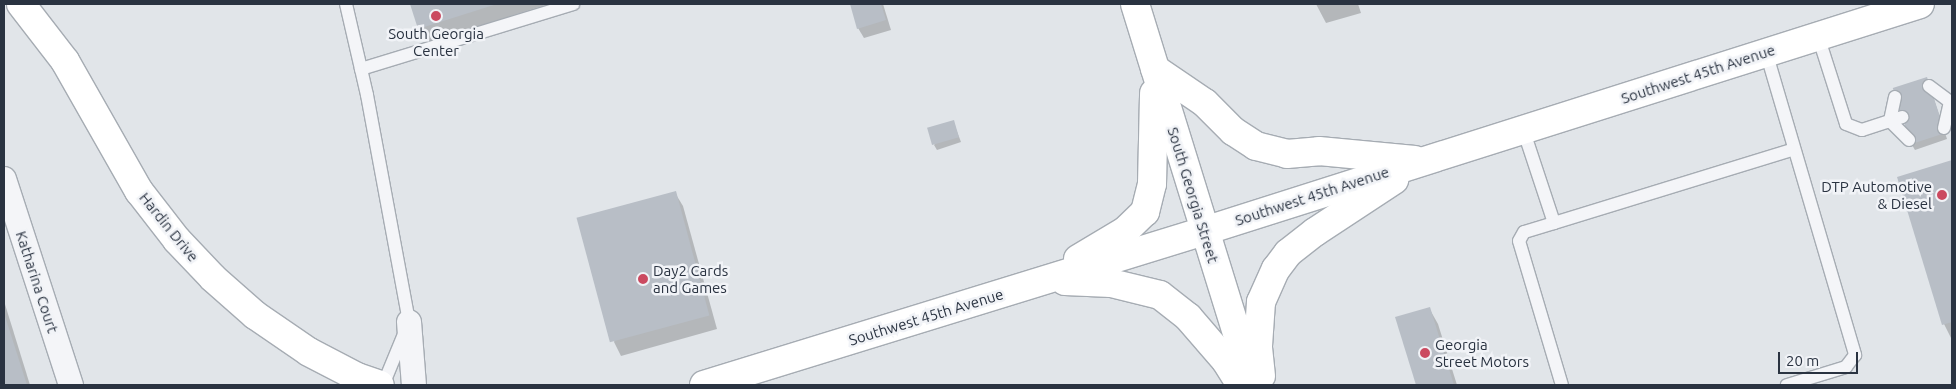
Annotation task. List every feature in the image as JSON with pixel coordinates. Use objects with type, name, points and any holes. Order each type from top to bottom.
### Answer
[{"type":"main road","name":"Hardin Drive","points":[[21,4],[65,61],[140,191],[183,247],[212,278],[255,315],[309,352],[357,377],[382,385]]},
{"type":"main road","name":"South Georgia Street","points":[[1135,4],[1253,385]]},
{"type":"main road","name":"Southwest 45th Avenue","points":[[704,385],[1204,231],[1920,4]]},
{"type":"main road","points":[[1155,70],[1204,103],[1233,131],[1256,146],[1287,154],[1319,151],[1424,161]]},
{"type":"main road","points":[[1043,281],[1125,231],[1145,212],[1152,184],[1155,70]]},
{"type":"main road","points":[[1262,385],[1258,346],[1261,302],[1276,269],[1288,253],[1315,232],[1424,161]]},
{"type":"main road","points":[[1043,281],[1111,283],[1160,295],[1188,316],[1226,361],[1240,385]]},
{"type":"street","name":"Katharina Court","points":[[4,180],[71,385]]},
{"type":"street","points":[[409,322],[414,385]]},
{"type":"lane","points":[[346,4],[361,69],[409,322],[382,385]]},
{"type":"lane","points":[[361,69],[573,4]]},
{"type":"lane","points":[[1818,36],[1846,124],[1862,130],[1896,119]]},
{"type":"lane","points":[[1766,52],[1855,355],[1846,367],[1787,385]]},
{"type":"lane","points":[[1929,86],[1951,102]]},
{"type":"lane","points":[[1895,96],[1896,119],[1909,140]]},
{"type":"lane","points":[[1936,106],[1951,102]]},
{"type":"lane","points":[[1944,128],[1951,102]]},
{"type":"lane","points":[[1523,129],[1554,223]]},
{"type":"lane","points":[[1562,385],[1519,241],[1524,232],[1794,149]]},
{"type":"building","name":"South Georgia Center","points":[[410,4],[497,4],[418,29]]},
{"type":"building","points":[[850,4],[881,4],[886,20],[857,29]]},
{"type":"building","points":[[1927,77],[1945,133],[1911,144],[1893,88]]},
{"type":"building","points":[[954,120],[959,137],[932,145],[927,128]]},
{"type":"building","points":[[1952,160],[1952,322],[1942,325],[1897,177]]},
{"type":"building","points":[[676,191],[709,316],[610,342],[577,218]]},
{"type":"building","points":[[1430,307],[1454,385],[1416,385],[1395,317]]},
{"type":"building","points":[[4,313],[27,385],[4,385]]},
{"type":"place","name":"South Georgia Center","points":[[436,16]]},
{"type":"place","name":"DTP Automotive & Diesel","points":[[1942,195]]},
{"type":"place","name":"Day2 Cards and Games","points":[[643,279]]},
{"type":"place","name":"Georgia Street Motors","points":[[1425,353]]}]
